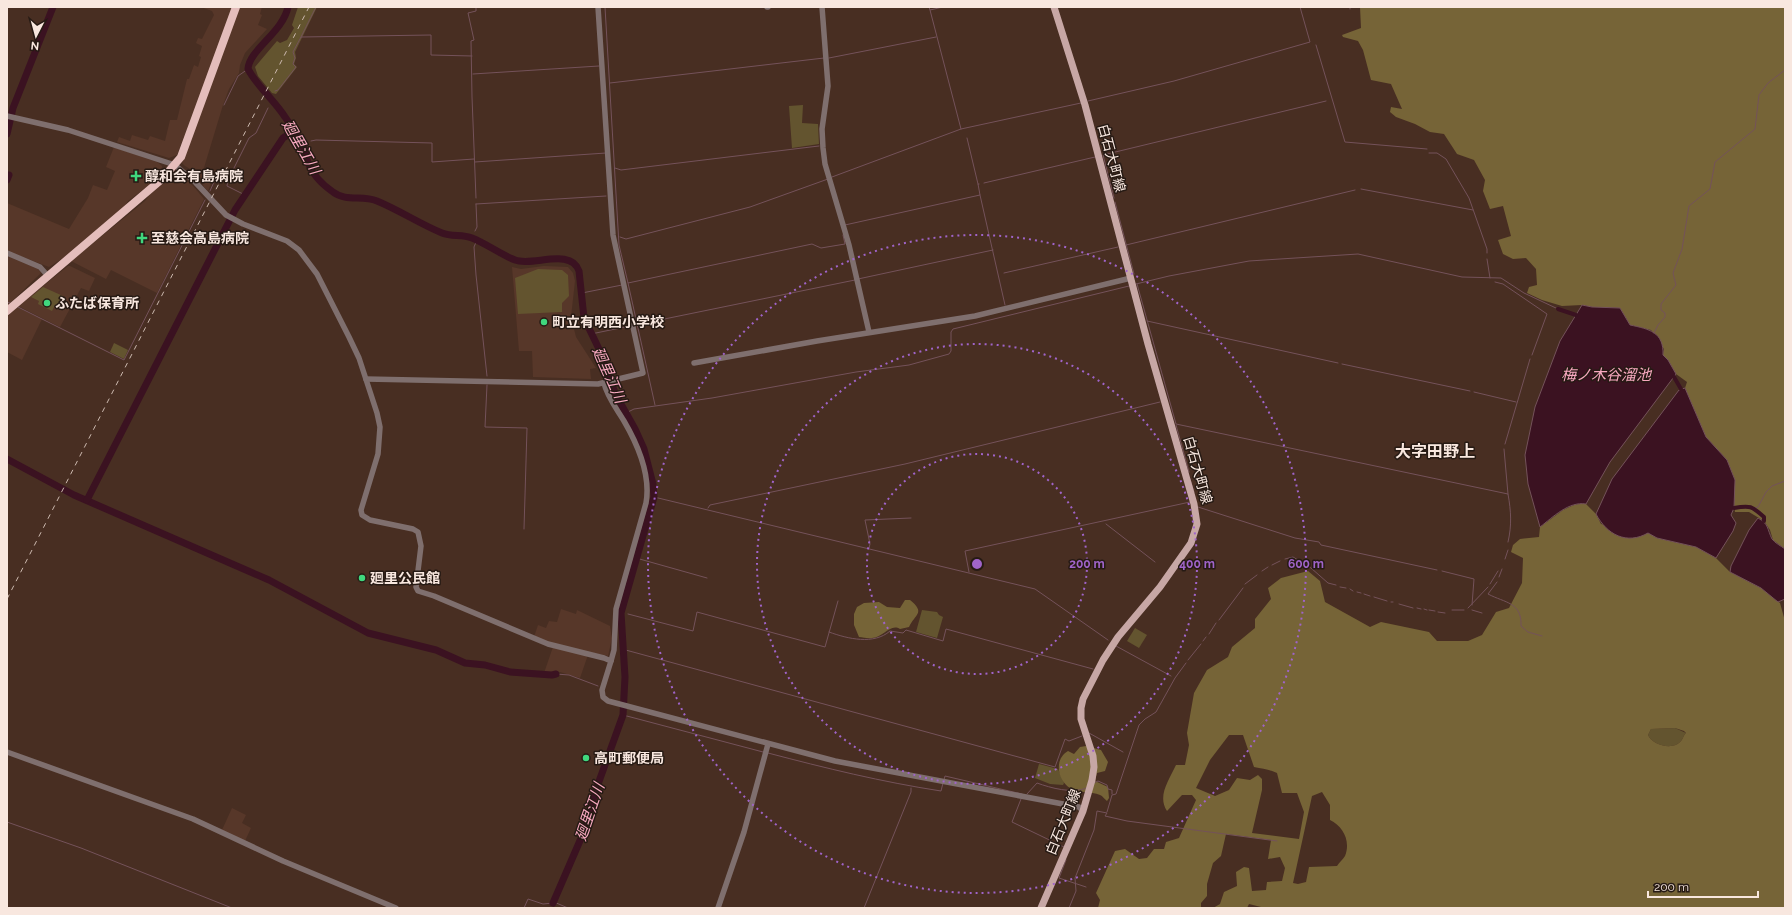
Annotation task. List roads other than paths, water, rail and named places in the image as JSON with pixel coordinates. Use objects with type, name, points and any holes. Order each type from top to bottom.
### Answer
[{"type":"highway","points":[[7,311],[162,179],[175,165],[181,157],[236,7]]},
{"type":"main road","name":"白石大町線","points":[[1041,908],[1083,811],[1092,780],[1094,768],[1093,756],[1082,724],[1081,708],[1083,699],[1103,660],[1118,636],[1160,587],[1191,543],[1197,524],[1194,504],[1131,279],[1085,105],[1054,7]]},
{"type":"street","points":[[366,379],[605,383],[643,374],[613,235],[598,7]]},
{"type":"street","points":[[822,7],[828,86],[822,136],[824,159],[844,225],[869,332]]},
{"type":"street","points":[[10,117],[75,132],[175,165],[196,183],[226,215],[243,224],[287,241],[299,250],[317,274],[359,358],[377,413],[380,427],[378,454],[361,510],[365,518],[413,529],[418,532],[421,546],[416,589],[548,644],[611,661]]},
{"type":"street","points":[[7,253],[40,267],[48,276]]},
{"type":"street","points":[[694,363],[869,332],[975,316],[1131,279]]},
{"type":"street","points":[[605,383],[609,397],[632,435],[640,455],[648,486],[646,503],[616,609],[614,650],[602,694],[605,699],[767,750],[835,761],[1079,807],[1083,811]]},
{"type":"street","points":[[718,908],[744,832],[767,750]]},
{"type":"street","points":[[7,752],[181,814],[283,861],[396,908]]},
{"type":"water","name":"梅ノ木谷溜池","points":[[1582,305],[1592,307],[1620,308],[1630,325],[1649,330],[1658,336],[1663,347],[1663,355],[1668,360],[1676,374],[1610,462],[1586,504],[1567,507],[1540,527],[1528,484],[1525,455],[1535,407],[1560,341]]},
{"type":"water","points":[[1685,388],[1706,437],[1727,460],[1735,480],[1734,508],[1731,515],[1736,523],[1733,531],[1716,558],[1696,547],[1657,538],[1648,533],[1633,538],[1618,536],[1606,528],[1596,514],[1612,479],[1679,390]]},
{"type":"water","points":[[1758,518],[1766,525],[1772,539],[1785,549],[1785,599],[1778,602],[1761,588],[1730,572],[1731,566],[1749,530]]},
{"type":"waterway","points":[[7,134],[13,108],[53,7]]},
{"type":"waterway","name":"廻里江川","points":[[288,7],[280,25],[254,55],[248,69],[296,133],[310,166],[318,179],[338,195],[349,198],[366,198],[377,201],[442,233],[472,238],[515,260],[531,261],[560,259],[568,260],[575,264],[579,271],[584,318],[599,349],[617,397],[635,429],[644,449],[653,484],[654,497],[621,613],[625,677],[623,715],[597,787],[582,836],[553,903]]},
{"type":"waterway","points":[[301,37],[316,7]]},
{"type":"waterway","points":[[476,7],[476,11],[468,13],[474,40],[471,41],[476,198]]},
{"type":"waterway","points":[[605,7],[619,245],[628,283],[812,244],[821,248],[845,244],[843,235]]},
{"type":"waterway","points":[[929,7],[930,10],[943,7]]},
{"type":"waterway","points":[[1088,101],[1174,81],[1310,42],[1300,7]]},
{"type":"waterway","points":[[930,10],[961,129]]},
{"type":"waterway","points":[[275,91],[278,90],[296,67],[293,64],[295,58],[293,52],[301,37],[431,35],[431,55],[472,56]]},
{"type":"waterway","points":[[829,58],[936,37]]},
{"type":"waterway","points":[[1316,45],[1345,142],[1427,149]]},
{"type":"waterway","points":[[610,83],[824,58]]},
{"type":"waterway","points":[[473,74],[599,66]]},
{"type":"waterway","points":[[224,105],[238,76],[248,69]]},
{"type":"waterway","points":[[1654,333],[1658,325],[1665,317],[1665,313],[1661,310],[1661,304],[1676,285],[1673,273],[1682,249],[1689,206],[1710,189],[1715,162],[1755,129],[1759,95],[1768,83],[1785,70]]},
{"type":"waterway","points":[[1114,198],[1103,155],[1326,101]]},
{"type":"waterway","points":[[832,177],[961,129],[1081,103]]},
{"type":"waterway","points":[[245,195],[227,186],[228,180],[249,138],[256,133],[268,108]]},
{"type":"waterway","points":[[87,500],[235,210],[283,138],[294,131]]},
{"type":"waterway","points":[[967,138],[978,184]]},
{"type":"waterway","points":[[311,141],[432,143],[432,162],[474,159]]},
{"type":"waterway","points":[[615,168],[621,170],[819,146]]},
{"type":"waterway","points":[[475,162],[606,153]]},
{"type":"waterway","points":[[1429,153],[1437,153],[1446,159],[1469,198],[1487,249],[1487,253]]},
{"type":"waterway","points":[[984,183],[1095,157]]},
{"type":"waterway","points":[[210,191],[218,173],[228,180]]},
{"type":"waterway","points":[[7,175],[9,175],[7,180]]},
{"type":"waterway","points":[[620,237],[626,239],[750,207],[828,179]]},
{"type":"waterway","points":[[845,225],[980,195],[979,184]]},
{"type":"waterway","points":[[1361,189],[1473,210]]},
{"type":"waterway","points":[[1126,245],[1355,190]]},
{"type":"waterway","points":[[980,195],[1005,305]]},
{"type":"waterway","points":[[476,204],[606,196]]},
{"type":"waterway","points":[[18,307],[124,360],[205,200]]},
{"type":"waterway","points":[[1115,202],[1134,274]]},
{"type":"waterway","points":[[475,231],[477,227],[476,204]]},
{"type":"waterway","points":[[477,240],[474,247],[476,275],[487,376]]},
{"type":"waterway","points":[[1004,273],[1118,247]]},
{"type":"waterway","points":[[858,279],[993,250]]},
{"type":"waterway","points":[[1136,284],[1169,276],[1249,261],[1358,254],[1462,277],[1501,278],[1524,293],[1558,309]]},
{"type":"waterway","points":[[1487,259],[1490,278]]},
{"type":"waterway","points":[[635,325],[855,280]]},
{"type":"waterway","points":[[1495,282],[1503,284],[1547,314],[1532,355]]},
{"type":"waterway","points":[[628,283],[655,405]]},
{"type":"waterway","points":[[1137,284],[1176,424],[1508,494],[1511,518],[1508,542]]},
{"type":"waterway","points":[[582,293],[622,285]]},
{"type":"waterway","points":[[626,413],[634,409],[712,398],[856,372],[909,365],[949,354],[951,351],[951,332],[953,329],[1129,286]]},
{"type":"waterway","points":[[1558,309],[1576,315]]},
{"type":"waterway","points":[[1147,321],[1338,363]]},
{"type":"waterway","points":[[591,334],[630,326]]},
{"type":"waterway","points":[[1505,444],[1530,359]]},
{"type":"waterway","points":[[1342,364],[1470,391]]},
{"type":"waterway","points":[[1674,377],[1681,389]]},
{"type":"waterway","points":[[487,385],[485,427],[527,428],[524,529]]},
{"type":"waterway","points":[[1474,392],[1516,402]]},
{"type":"waterway","points":[[708,508],[710,505],[905,464],[1160,402]]},
{"type":"waterway","points":[[1176,425],[1189,472]]},
{"type":"waterway","points":[[1504,449],[1508,494]]},
{"type":"waterway","points":[[7,459],[74,495],[269,580],[368,633],[436,650],[465,663],[485,665],[510,672],[556,674]]},
{"type":"waterway","points":[[1190,479],[1194,492]]},
{"type":"waterway","points":[[1754,508],[1758,507],[1766,492],[1772,486],[1785,481]]},
{"type":"waterway","points":[[654,497],[1035,589],[1108,640]]},
{"type":"waterway","points":[[969,572],[965,551],[1190,502]]},
{"type":"waterway","points":[[1198,507],[1295,538],[1319,542],[1321,545],[1437,570]]},
{"type":"waterway","points":[[1734,508],[1750,507],[1764,517],[1764,521]]},
{"type":"waterway","points":[[869,548],[870,544],[865,520],[911,518]]},
{"type":"waterway","points":[[1106,524],[1155,562]]},
{"type":"waterway","points":[[1505,559],[1508,550]]},
{"type":"waterway","points":[[1285,559],[1293,557],[1311,568],[1328,583],[1336,585]]},
{"type":"waterway","points":[[636,558],[707,578]]},
{"type":"waterway","points":[[1272,565],[1280,561]]},
{"type":"waterway","points":[[1262,571],[1268,567]]},
{"type":"waterway","points":[[1499,577],[1502,569]]},
{"type":"waterway","points":[[1442,571],[1474,579],[1472,605]]},
{"type":"waterway","points":[[1490,584],[1498,571]]},
{"type":"waterway","points":[[1245,584],[1257,575]]},
{"type":"waterway","points":[[1497,582],[1488,594],[1511,604],[1519,612],[1521,626],[1528,632],[1542,636]]},
{"type":"waterway","points":[[1340,587],[1346,588]]},
{"type":"waterway","points":[[1468,608],[1488,587]]},
{"type":"waterway","points":[[1219,620],[1243,588]]},
{"type":"waterway","points":[[1357,592],[1361,593]]},
{"type":"waterway","points":[[1364,594],[1370,596]]},
{"type":"waterway","points":[[1374,597],[1387,601]]},
{"type":"waterway","points":[[628,614],[693,631],[697,612],[825,647],[838,601]]},
{"type":"waterway","points":[[1399,604],[1413,608]]},
{"type":"waterway","points":[[1417,608],[1421,609]]},
{"type":"waterway","points":[[1429,610],[1435,611]]},
{"type":"waterway","points":[[1452,610],[1464,610]]},
{"type":"waterway","points":[[1472,610],[1482,613]]},
{"type":"waterway","points":[[1438,612],[1445,613]]},
{"type":"waterway","points":[[1209,634],[1216,623]]},
{"type":"waterway","points":[[829,632],[844,637],[869,639],[884,635],[890,631],[903,633],[906,630],[943,641],[946,629],[1093,669]]},
{"type":"waterway","points":[[1203,641],[1206,637]]},
{"type":"waterway","points":[[1188,660],[1201,644]]},
{"type":"waterway","points":[[1116,646],[1171,676]]},
{"type":"waterway","points":[[622,649],[1055,767],[1065,739],[1069,741],[1082,736]]},
{"type":"waterway","points":[[1107,812],[1112,795],[1116,794],[1139,725],[1156,712],[1175,678],[1186,663]]},
{"type":"waterway","points":[[556,674],[569,675],[598,686]]},
{"type":"waterway","points":[[623,715],[763,752]]},
{"type":"waterway","points":[[1089,733],[1123,752]]},
{"type":"waterway","points":[[768,753],[854,774],[941,791],[943,783]]},
{"type":"waterway","points":[[944,780],[945,776],[1022,794]]},
{"type":"waterway","points":[[1094,783],[1098,781],[1107,785],[1108,789],[1112,790],[1112,794]]},
{"type":"waterway","points":[[1027,794],[1037,783],[1068,790],[1081,790],[1087,788]]},
{"type":"waterway","points":[[864,908],[911,792],[911,788]]},
{"type":"waterway","points":[[1021,799],[1012,822],[1064,847]]},
{"type":"waterway","points":[[1069,908],[1076,891],[1075,878],[1094,830],[1097,811],[1107,813],[1105,816],[1127,821],[1277,841]]},
{"type":"waterway","points":[[7,822],[81,848],[232,908]]},
{"type":"waterway","points":[[1066,860],[1059,878],[1086,887]]},
{"type":"waterway","points":[[524,908],[528,899],[543,904],[553,903]]},
{"type":"waterway","points":[[554,902],[568,908]]},
{"type":"railway","points":[[7,599],[309,7]]},
{"type":"place","name":"醇和会有島病院","points":[[136,176]]},
{"type":"place","name":"至慈会高島病院","points":[[142,238]]},
{"type":"place","name":"ふたば保育所","points":[[47,303]]},
{"type":"place","name":"町立有明西小学校","points":[[544,322]]},
{"type":"place","name":"廻里公民館","points":[[362,578]]},
{"type":"place","name":"高町郵便局","points":[[586,758]]},
{"type":"district","name":"大字田野上","points":[[1435,451]]}]
